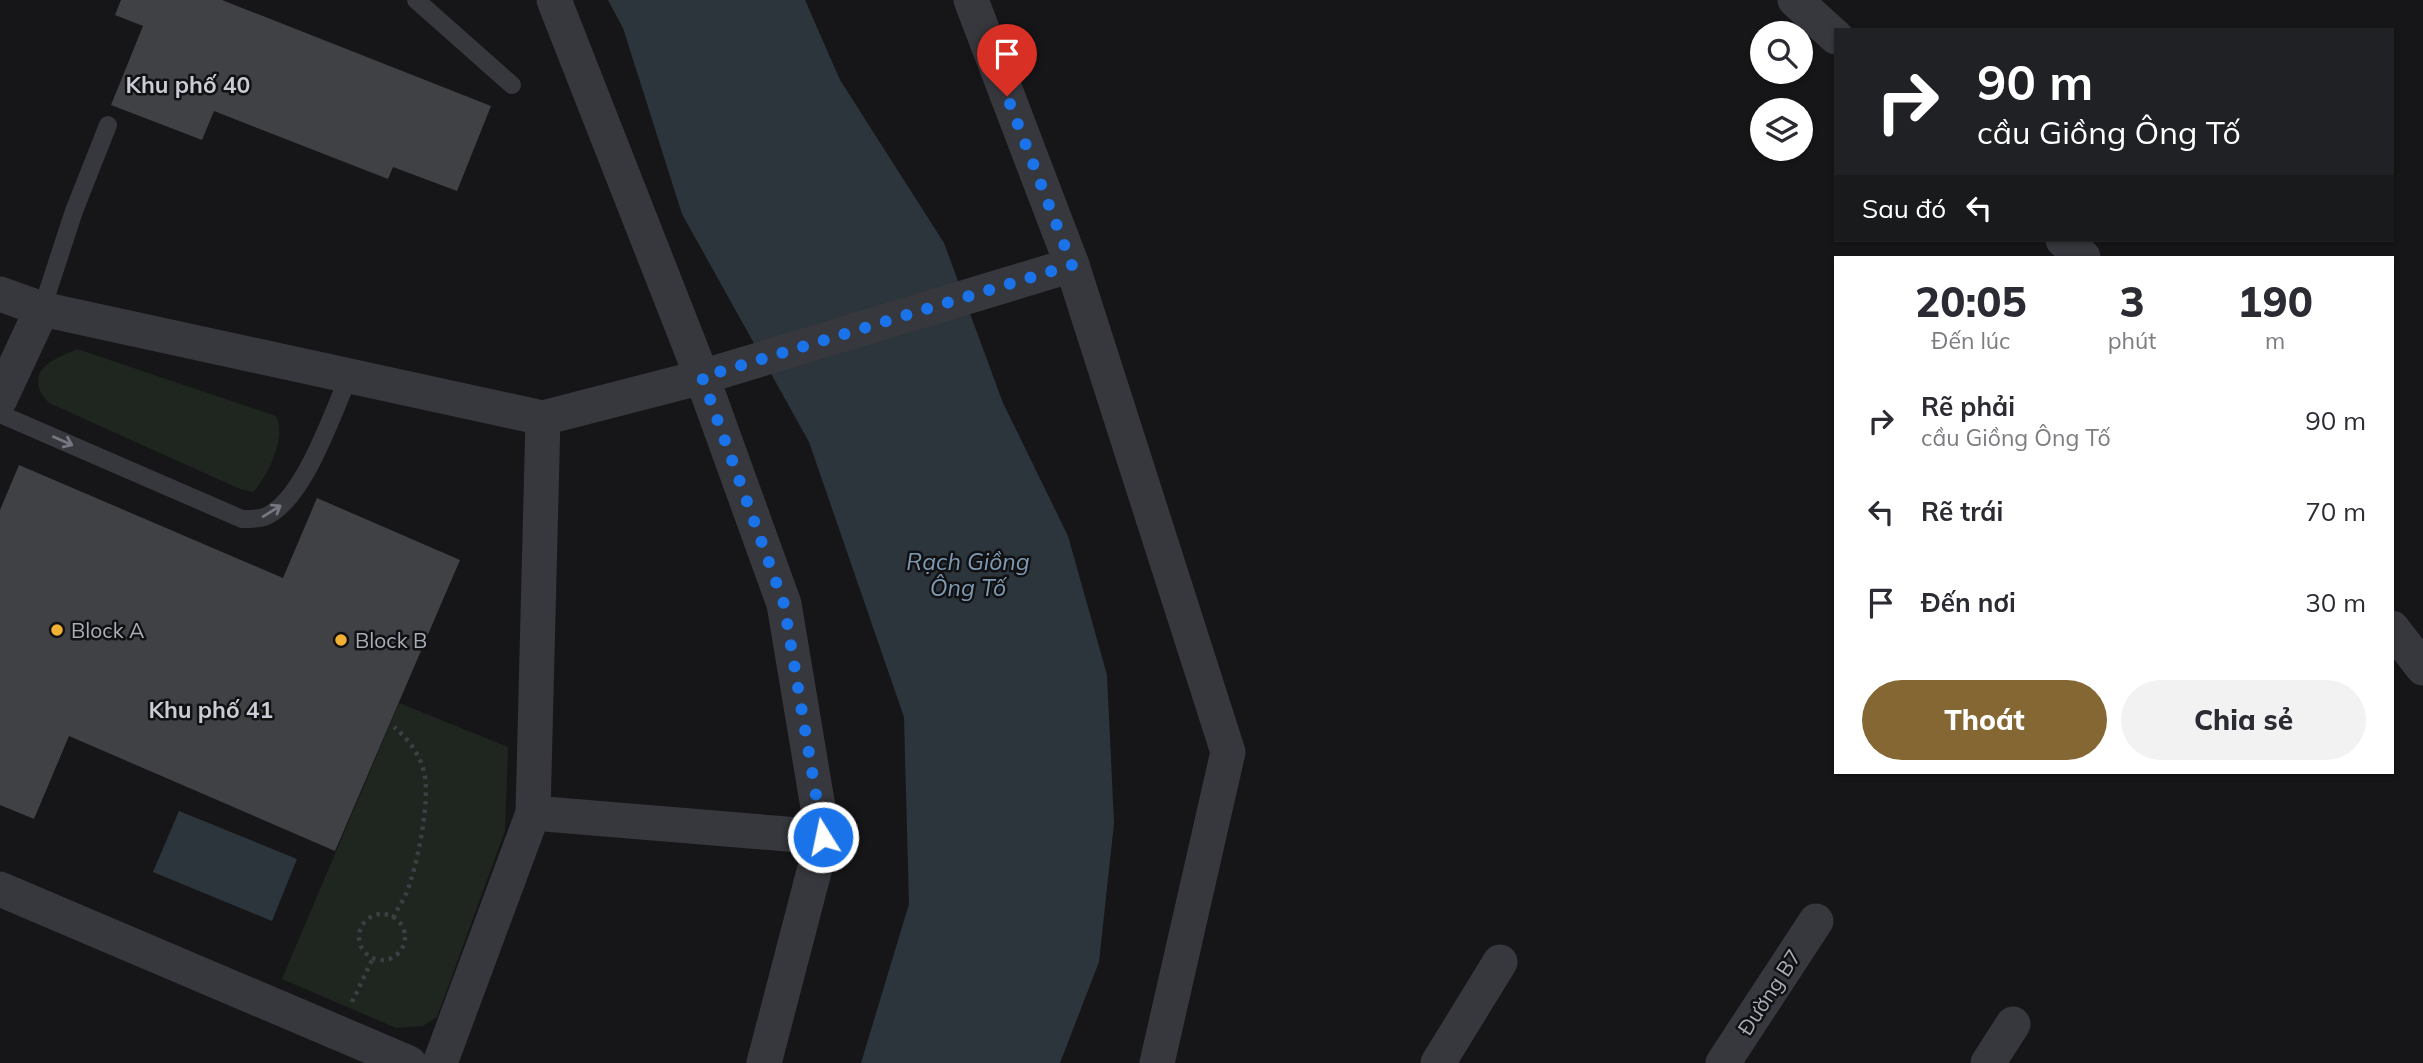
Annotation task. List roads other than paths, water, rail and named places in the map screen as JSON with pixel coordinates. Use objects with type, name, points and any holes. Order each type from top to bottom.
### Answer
[{"type":"street","points":[[554,0],[702,377],[784,604],[823,837],[764,1063]]},
{"type":"street","points":[[971,0],[1072,265],[1228,752],[1157,1063]]},
{"type":"street","points":[[1795,0],[1834,35]]},
{"type":"street","points":[[2065,242],[2082,256]]},
{"type":"street","points":[[0,294],[42,309],[543,418],[702,377],[1072,265]]},
{"type":"street","points":[[0,399],[42,309]]},
{"type":"street","points":[[440,1063],[533,813],[543,418]]},
{"type":"street","points":[[2394,631],[2423,668]]},
{"type":"street","points":[[533,813],[823,837]]},
{"type":"street","points":[[0,889],[409,1063]]},
{"type":"street","name":"Đường B7","points":[[1723,1063],[1816,921]]},
{"type":"street","points":[[1438,1063],[1500,962]]},
{"type":"street","points":[[1988,1063],[2013,1024]]},
{"type":"lane","points":[[416,0],[512,85]]},
{"type":"lane","points":[[42,309],[74,211],[108,125]]},
{"type":"lane","points":[[0,414],[242,519],[264,517],[285,502],[298,486],[349,376]]},
{"type":"water","name":"Rạch Giồng Ông Tố","points":[[608,0],[805,0],[840,80],[944,243],[1003,403],[1068,536],[1107,675],[1114,823],[1099,962],[1060,1063],[861,1063],[909,904],[904,717],[809,442],[682,214],[623,28]]},
{"type":"water","points":[[179,811],[297,859],[272,921],[153,872]]},
{"type":"place","name":"Block A","points":[[57,630]]},
{"type":"place","name":"Block B","points":[[341,640]]},
{"type":"district","name":"Khu phố 40","points":[[188,84]]},
{"type":"district","name":"Khu phố 41","points":[[211,709]]}]
